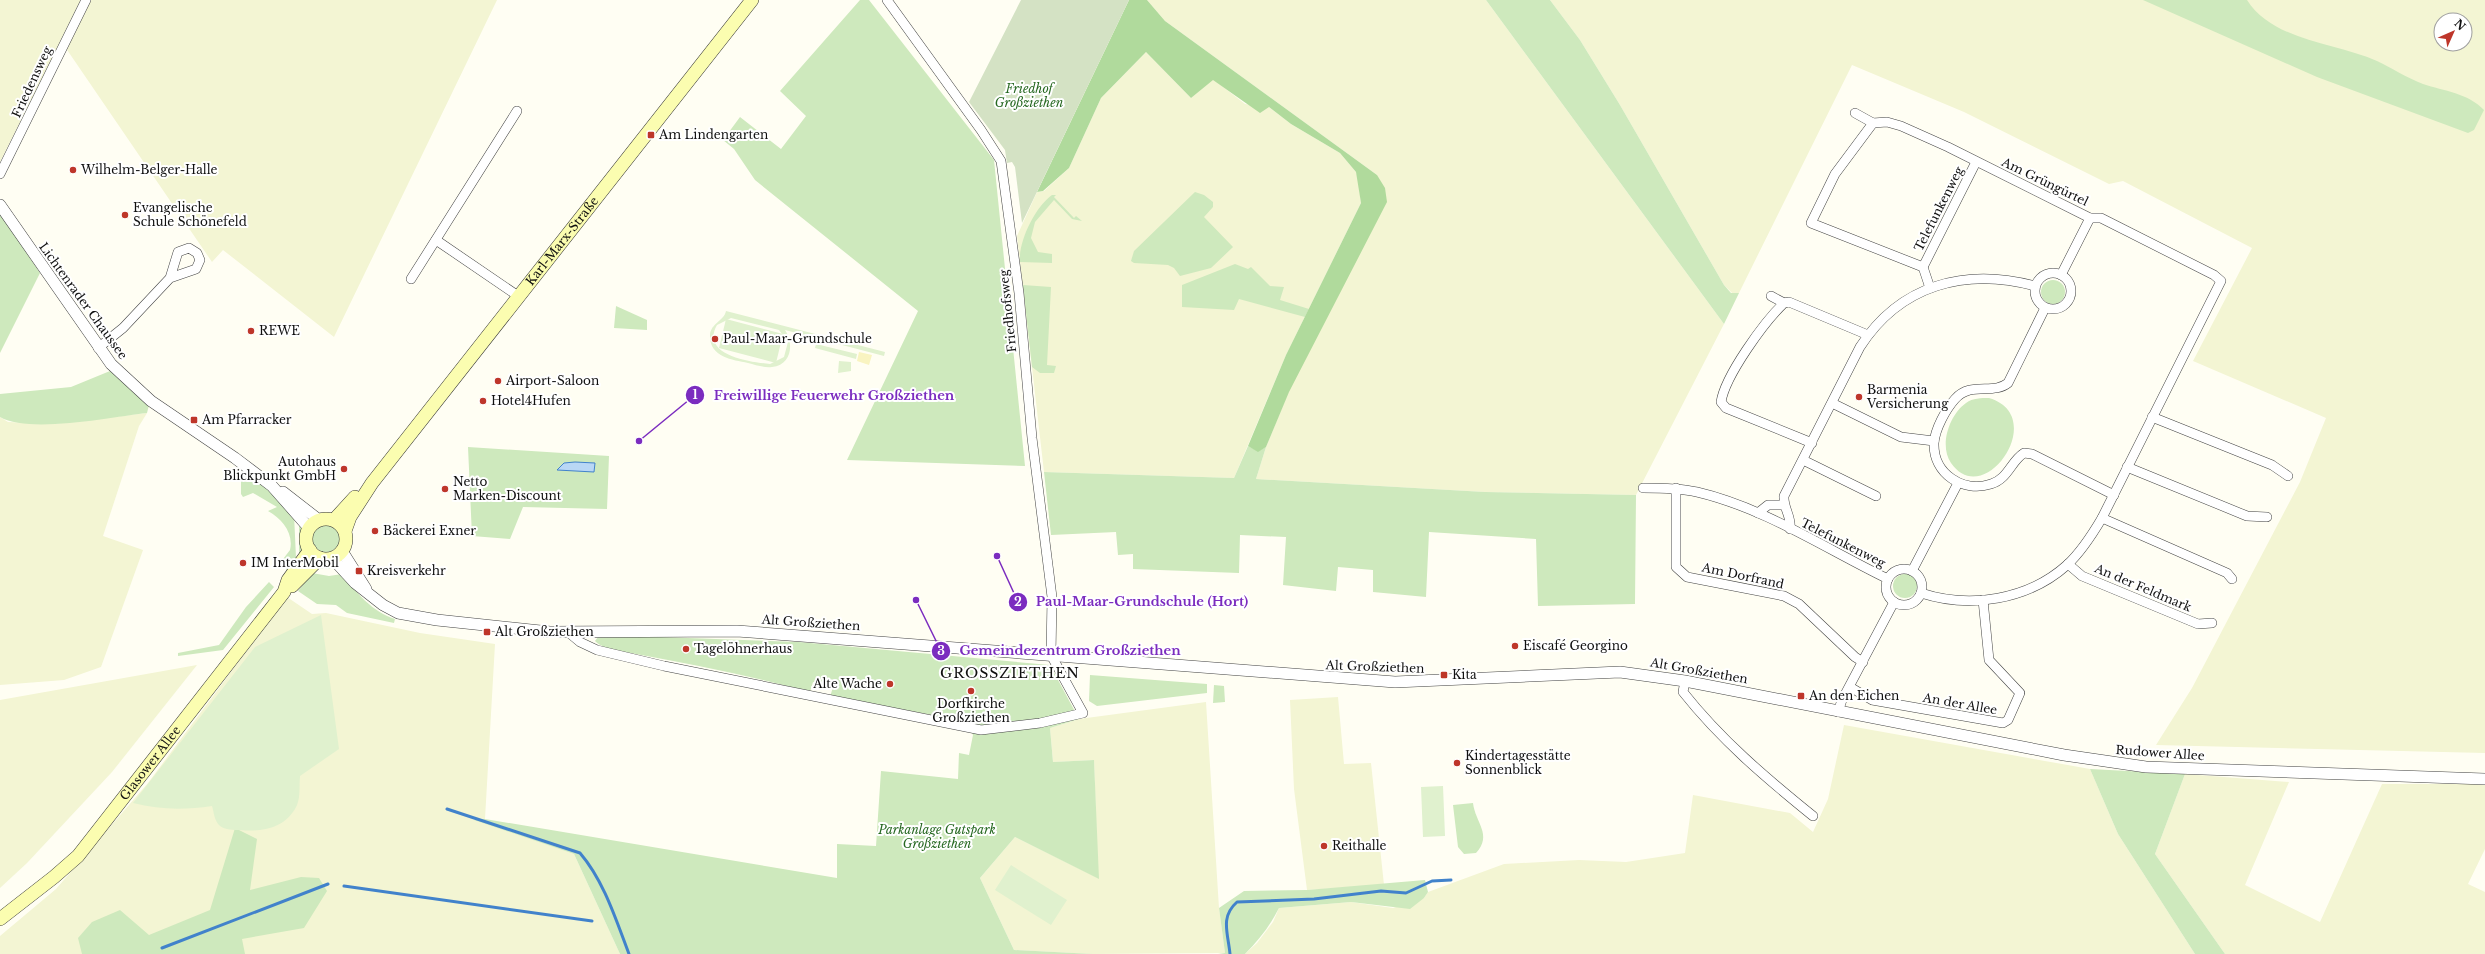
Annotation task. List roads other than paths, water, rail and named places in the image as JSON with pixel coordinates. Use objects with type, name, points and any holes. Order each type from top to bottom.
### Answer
[{"type":"main road","name":"Karl-Marx-Straße","points":[[345,531],[350,517],[372,483],[752,0]]},
{"type":"main road","name":"Karl-Marx-Straße","points":[[334,520],[361,491],[372,483]]},
{"type":"main road","points":[[334,520],[345,531],[346,541],[326,554],[306,539],[314,524],[334,520]]},
{"type":"main road","name":"Glasower Allee","points":[[0,919],[54,877],[78,856],[284,592],[294,585],[326,554]]},
{"type":"street","name":"Friedensweg","points":[[0,174],[86,0]]},
{"type":"street","name":"Friedhofsweg","points":[[887,0],[981,130],[1001,161],[1019,293],[1032,438],[1052,597],[1051,655]]},
{"type":"street","points":[[411,279],[517,112]]},
{"type":"street","name":"Am Grüngürtel","points":[[1855,113],[1873,123],[1888,122],[1901,126],[2090,218],[2102,218],[2214,275],[2221,281],[2152,417]]},
{"type":"street","name":"Telefunkenweg","points":[[1873,123],[1835,174],[1808,225],[1923,267]]},
{"type":"street","name":"Telefunkenweg","points":[[1930,288],[1923,267],[1976,162]]},
{"type":"street","name":"Lichtenrader Chaussee","points":[[0,205],[98,348],[122,377],[151,401],[229,454],[272,486],[293,498],[314,524]]},
{"type":"street","points":[[2061,275],[2090,218]]},
{"type":"street","points":[[436,240],[518,296]]},
{"type":"street","points":[[2055,273],[2061,275],[2071,287],[2070,298],[2060,308],[2045,308],[2035,297],[2035,286],[2043,276],[2055,273]]},
{"type":"street","points":[[98,348],[123,328],[170,278]]},
{"type":"street","points":[[1758,513],[1768,505],[1784,505],[1784,496],[1868,335],[1901,303],[1930,288],[1977,278],[1998,278],[2035,286]]},
{"type":"street","points":[[1771,296],[1784,303],[1789,302],[1868,335]]},
{"type":"street","points":[[1784,303],[1741,358],[1722,394],[1721,402],[1726,408],[1812,443]]},
{"type":"street","points":[[2045,308],[2008,382],[2000,388],[1977,387],[1956,398],[1949,406],[1934,441],[1937,460],[1945,472],[1958,483],[1979,486],[1992,484],[2003,477],[2018,457],[2024,453],[2032,454],[2114,495]]},
{"type":"street","points":[[1832,403],[1901,437],[1934,441]]},
{"type":"street","points":[[1921,593],[1948,600],[1983,600],[2027,589],[2050,577],[2068,564],[2086,543],[2102,518],[2152,417],[2272,466],[2288,476]]},
{"type":"street","points":[[1803,460],[1876,496]]},
{"type":"street","points":[[2127,467],[2247,516],[2267,517]]},
{"type":"street","points":[[1912,572],[1958,483]]},
{"type":"street","points":[[1643,488],[1676,488],[1719,498],[1758,513],[1790,529]]},
{"type":"street","name":"Am Dorfrand","points":[[1676,488],[1676,567],[1680,573],[1687,577],[1784,596],[1799,604],[1855,657],[1863,662]]},
{"type":"street","name":"Telefunkenweg","points":[[1784,505],[1790,520],[1790,529],[1888,579]]},
{"type":"street","points":[[2102,518],[2227,573],[2232,579]]},
{"type":"street","name":"Alt Großziethen","points":[[326,554],[355,583],[383,605],[405,615],[437,620],[568,632],[737,631],[1395,682],[1606,672],[1635,673],[1684,681],[1838,712]]},
{"type":"street","name":"An der Feldmark","points":[[2068,564],[2082,576],[2198,624],[2212,623]]},
{"type":"street","points":[[1896,571],[1912,572],[1921,582],[1921,593],[1910,604],[1904,605],[1894,602],[1888,594],[1888,579],[1896,571]]},
{"type":"street","name":"An der Allee","points":[[1850,687],[1872,700],[2003,723],[2008,720],[2020,693],[1989,660],[1983,600]]},
{"type":"street","points":[[1838,712],[1894,602]]},
{"type":"street","points":[[568,632],[580,642],[597,650],[664,666],[981,730],[1040,723],[1083,712],[1051,655]]},
{"type":"street","points":[[1684,681],[1683,692],[1725,741],[1762,774],[1814,816]]},
{"type":"street","name":"Rudower Allee","points":[[1838,712],[2064,755],[2146,767],[2485,779]]},
{"type":"water","points":[[564,463],[595,463],[594,472],[557,470]]},
{"type":"waterway","points":[[447,809],[580,853],[603,888],[629,954]]},
{"type":"waterway","points":[[1230,954],[1226,926],[1228,914],[1237,902],[1314,899],[1381,891],[1406,893],[1432,881],[1451,880]]},
{"type":"waterway","points":[[162,948],[328,884]]},
{"type":"waterway","points":[[344,886],[592,921]]},
{"type":"place","name":"Am Lindengarten","points":[[651,135]]},
{"type":"place","name":"Wilhelm-Belger-Halle","points":[[73,170]]},
{"type":"place","name":"Evangelische Schule Schönefeld","points":[[125,215]]},
{"type":"place","name":"REWE","points":[[251,331]]},
{"type":"place","name":"Paul-Maar-Grundschule","points":[[715,339]]},
{"type":"place","name":"Airport-Saloon","points":[[498,381]]},
{"type":"place","name":"Barmenia Versicherung","points":[[1859,397]]},
{"type":"place","name":"Hotel4Hufen","points":[[483,401]]},
{"type":"place","name":"Am Pfarracker","points":[[194,420]]},
{"type":"place","name":"Freiwillige Feuerwehr Großziethen","points":[[639,441]]},
{"type":"place","name":"Autohaus Blickpunkt GmbH","points":[[344,469]]},
{"type":"place","name":"Netto Marken-Discount","points":[[445,489]]},
{"type":"place","name":"Bäckerei Exner","points":[[375,531]]},
{"type":"place","name":"Paul-Maar-Grundschule (Hort)","points":[[997,556]]},
{"type":"place","name":"IM InterMobil","points":[[243,563]]},
{"type":"place","name":"Kreisverkehr","points":[[359,571]]},
{"type":"place","name":"Gemeindezentrum Großziethen","points":[[916,600]]},
{"type":"place","name":"Alt Großziethen","points":[[487,632]]},
{"type":"place","name":"Eiscafé Georgino","points":[[1515,646]]},
{"type":"place","name":"Tagelöhnerhaus","points":[[686,649]]},
{"type":"place","name":"Kita","points":[[1444,675]]},
{"type":"place","name":"Alte Wache","points":[[890,684]]},
{"type":"place","name":"Dorfkirche Großziethen","points":[[971,691]]},
{"type":"place","name":"An den Eichen","points":[[1801,696]]},
{"type":"place","name":"Kindertagesstätte Sonnenblick","points":[[1457,763]]},
{"type":"place","name":"Reithalle","points":[[1324,846]]},
{"type":"district","name":"GROSSZIETHEN","points":[[1010,673]]},
{"type":"park label","name":"Friedhof Großziethen","points":[[1029,96]]},
{"type":"park label","name":"Parkanlage Gutspark Großziethen","points":[[937,837]]}]
